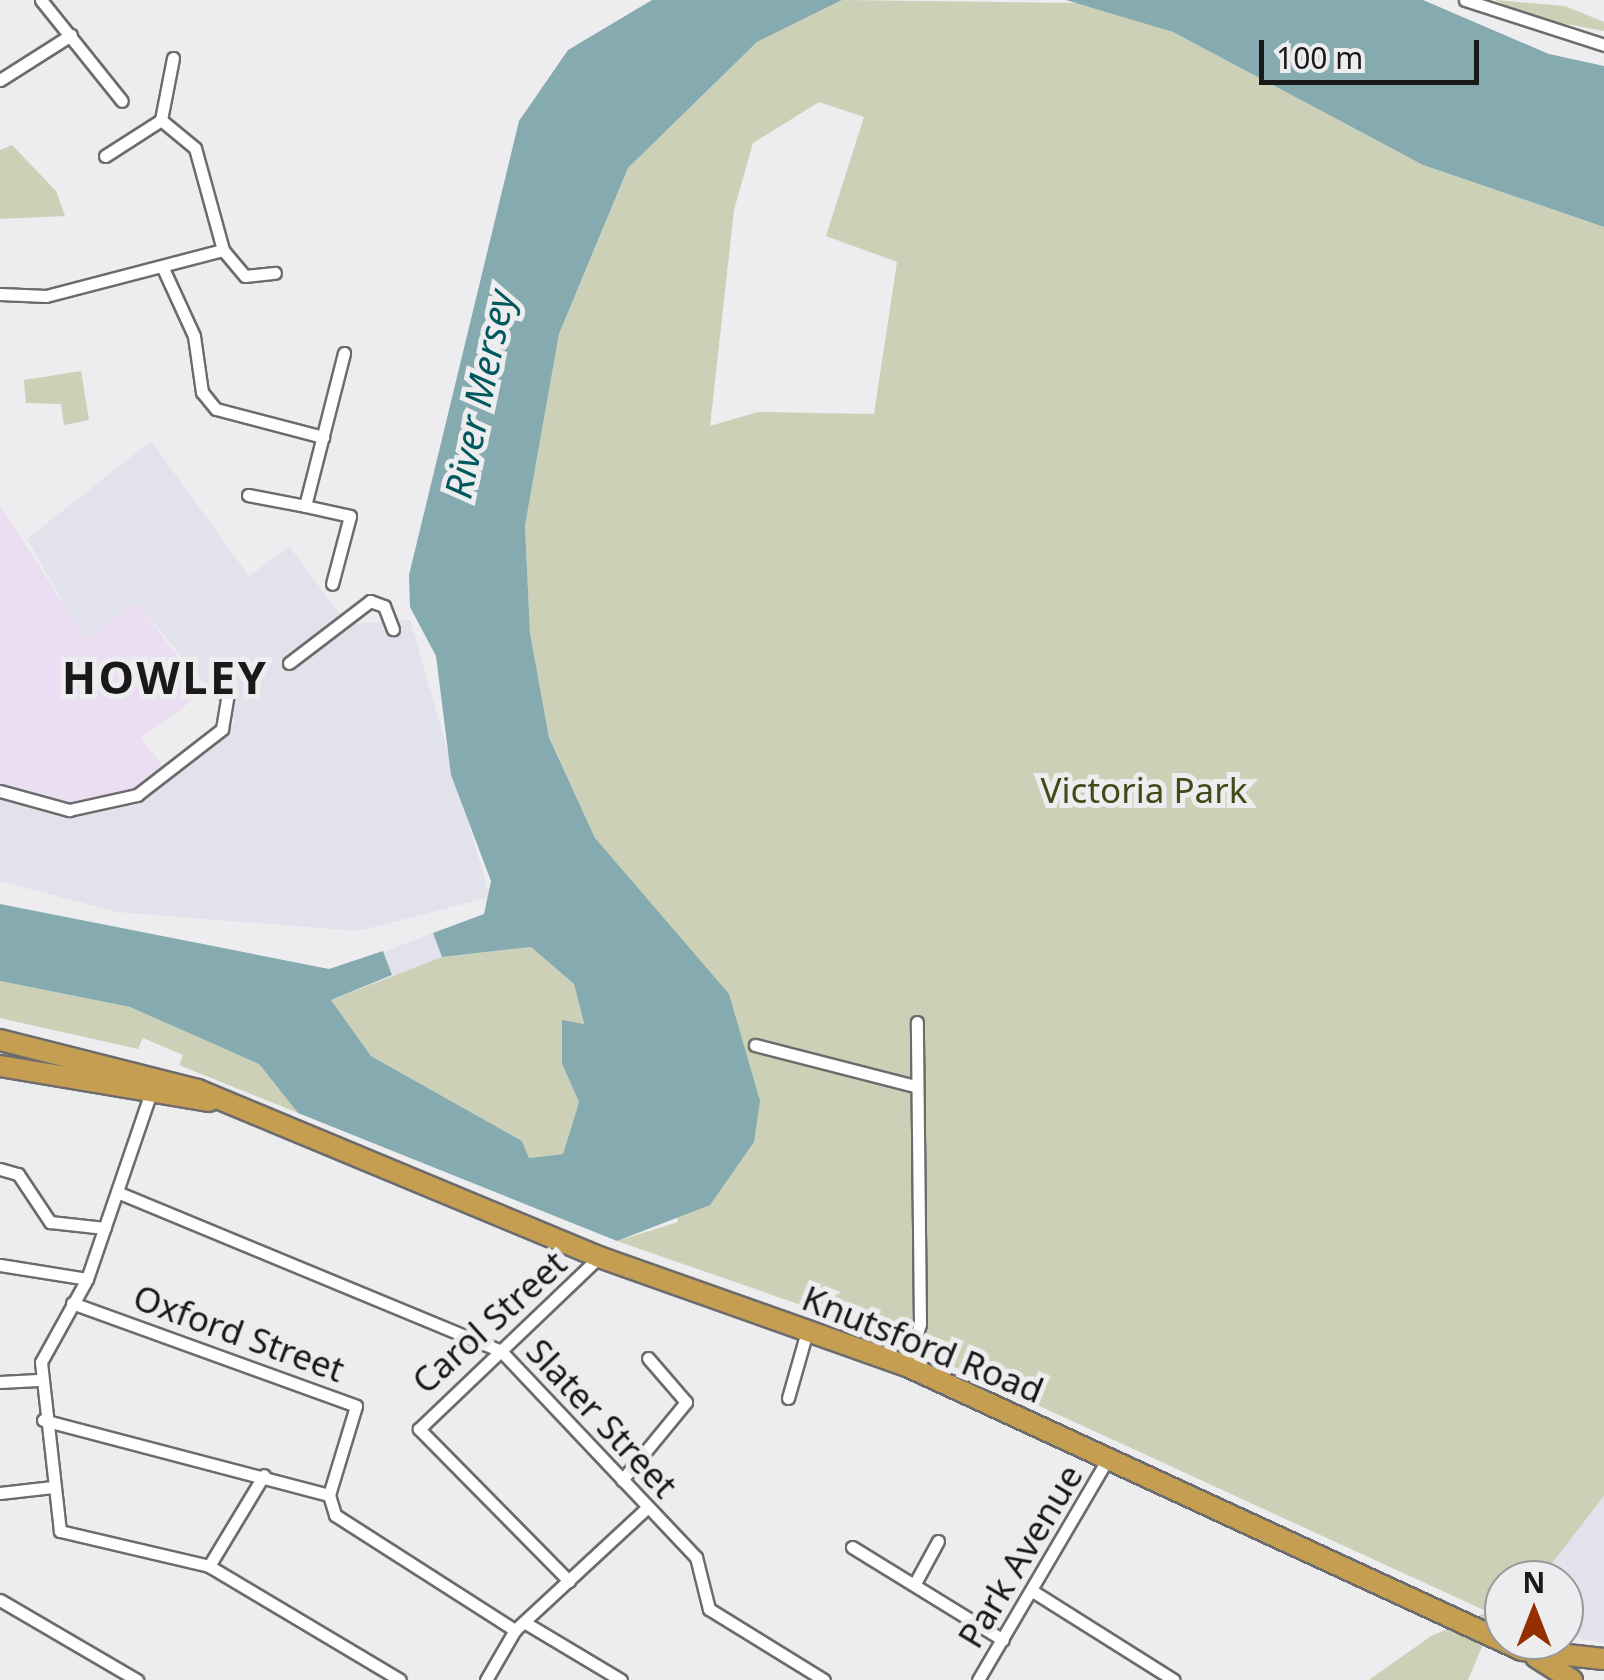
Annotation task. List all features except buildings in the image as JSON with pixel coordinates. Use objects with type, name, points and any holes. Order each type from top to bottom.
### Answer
[{"type":"highway","name":"Knutsford Road","points":[[0,1040],[198,1090],[208,1102]]},
{"type":"highway","name":"Knutsford Road","points":[[0,1066],[208,1102],[599,1257],[808,1328],[907,1366],[1484,1634]]},
{"type":"highway","points":[[1539,1660],[1572,1680]]},
{"type":"street","points":[[41,0],[122,101]]},
{"type":"street","points":[[1465,0],[1604,44]]},
{"type":"street","points":[[0,80],[71,35]]},
{"type":"street","points":[[105,156],[161,120],[173,58]]},
{"type":"street","points":[[161,120],[195,148],[224,250],[245,276],[275,273]]},
{"type":"street","points":[[0,294],[46,296],[224,250]]},
{"type":"street","points":[[162,266],[194,336],[202,392],[216,409],[323,437]]},
{"type":"street","points":[[305,506],[344,354]]},
{"type":"street","points":[[248,495],[350,516],[332,584]]},
{"type":"street","points":[[289,663],[370,601],[384,606],[394,629]]},
{"type":"street","points":[[0,791],[69,810],[136,795],[222,729],[229,687]]},
{"type":"street","points":[[907,1366],[920,1324],[914,1086],[918,1022]]},
{"type":"street","points":[[754,1045],[914,1086]]},
{"type":"street","points":[[150,1095],[87,1280],[72,1303],[38,1380],[60,1531],[209,1566],[400,1680]]},
{"type":"street","points":[[0,1168],[18,1174],[50,1222],[105,1228]]},
{"type":"street","name":"Slater Street","points":[[117,1192],[500,1350],[696,1557],[709,1609],[824,1680]]},
{"type":"street","name":"Carol Street","points":[[568,1580],[418,1429],[599,1257]]},
{"type":"street","points":[[0,1265],[87,1280]]},
{"type":"street","name":"Oxford Street","points":[[72,1303],[356,1406],[328,1495]]},
{"type":"street","points":[[788,1398],[808,1328]]},
{"type":"street","points":[[622,1480],[686,1402],[648,1358]]},
{"type":"street","points":[[0,1382],[38,1380]]},
{"type":"street","points":[[43,1420],[264,1475],[328,1495],[334,1515],[519,1626],[621,1680]]},
{"type":"street","name":"Park Avenue","points":[[978,1680],[1034,1592],[1108,1458]]},
{"type":"street","points":[[209,1566],[264,1475]]},
{"type":"street","points":[[0,1493],[53,1488]]},
{"type":"street","points":[[486,1680],[519,1626],[648,1507]]},
{"type":"street","points":[[914,1585],[938,1541]]},
{"type":"street","points":[[852,1547],[1003,1640]]},
{"type":"street","points":[[1034,1592],[1174,1680]]},
{"type":"street","points":[[0,1600],[137,1680]]},
{"type":"shaded area","points":[[151,441],[249,576],[289,546],[347,624],[410,620],[490,897],[358,931],[117,912],[0,881],[0,795],[57,813],[105,810],[139,798],[235,722],[136,601],[85,640],[27,539]]},
{"type":"shaded area","points":[[0,505],[86,639],[136,601],[204,692],[141,738],[166,770],[121,799],[57,805],[0,787]]},
{"type":"shaded area","points":[[433,933],[442,957],[393,976],[384,952]]},
{"type":"shaded area","points":[[1604,1496],[1604,1644],[1584,1639],[1584,1560],[1554,1560]]},
{"type":"green space","name":"Victoria Park","points":[[842,0],[1081,3],[1173,32],[1423,165],[1604,227],[1604,1496],[1554,1560],[1484,1560],[1484,1610],[876,1331],[617,1241],[678,1222],[595,838],[549,736],[530,633],[525,526],[559,334],[628,168],[757,42]],"holes":[[[819,102],[864,117],[826,236],[897,262],[874,414],[758,412],[710,426],[734,210],[753,143]]]},
{"type":"green space","points":[[1495,0],[1565,6],[1604,22],[1604,31],[1528,17]]},
{"type":"green space","points":[[12,145],[56,191],[65,216],[0,219],[0,150]]},
{"type":"green space","points":[[81,371],[89,420],[64,425],[61,404],[26,403],[24,380]]},
{"type":"green space","points":[[531,947],[574,984],[584,1025],[562,1021],[562,1064],[579,1102],[563,1154],[529,1158],[522,1141],[371,1056],[331,1000],[442,957]]},
{"type":"green space","points":[[0,981],[130,1007],[259,1064],[298,1113],[179,1065],[183,1055],[143,1038],[138,1049],[0,1018]]},
{"type":"green space","name":"Victoria Park","points":[[1484,1614],[1484,1642],[1468,1680],[1369,1680],[1431,1636]]},
{"type":"water","name":"River Mersey","points":[[652,0],[842,0],[757,42],[628,168],[559,334],[525,526],[530,633],[549,737],[595,838],[729,994],[760,1101],[754,1142],[710,1205],[617,1241],[298,1113],[259,1064],[130,1007],[0,981],[0,904],[329,969],[383,951],[392,975],[331,1000],[371,1056],[522,1141],[529,1158],[563,1154],[579,1102],[562,1064],[562,1020],[584,1024],[574,984],[531,947],[442,957],[433,933],[484,914],[491,881],[451,775],[436,656],[410,607],[409,575],[519,121],[568,50]]},
{"type":"water","points":[[1066,0],[1423,0],[1549,54],[1604,66],[1604,227],[1423,165],[1173,32]]},
{"type":"district","name":"HOWLEY","points":[[165,677]]}]
